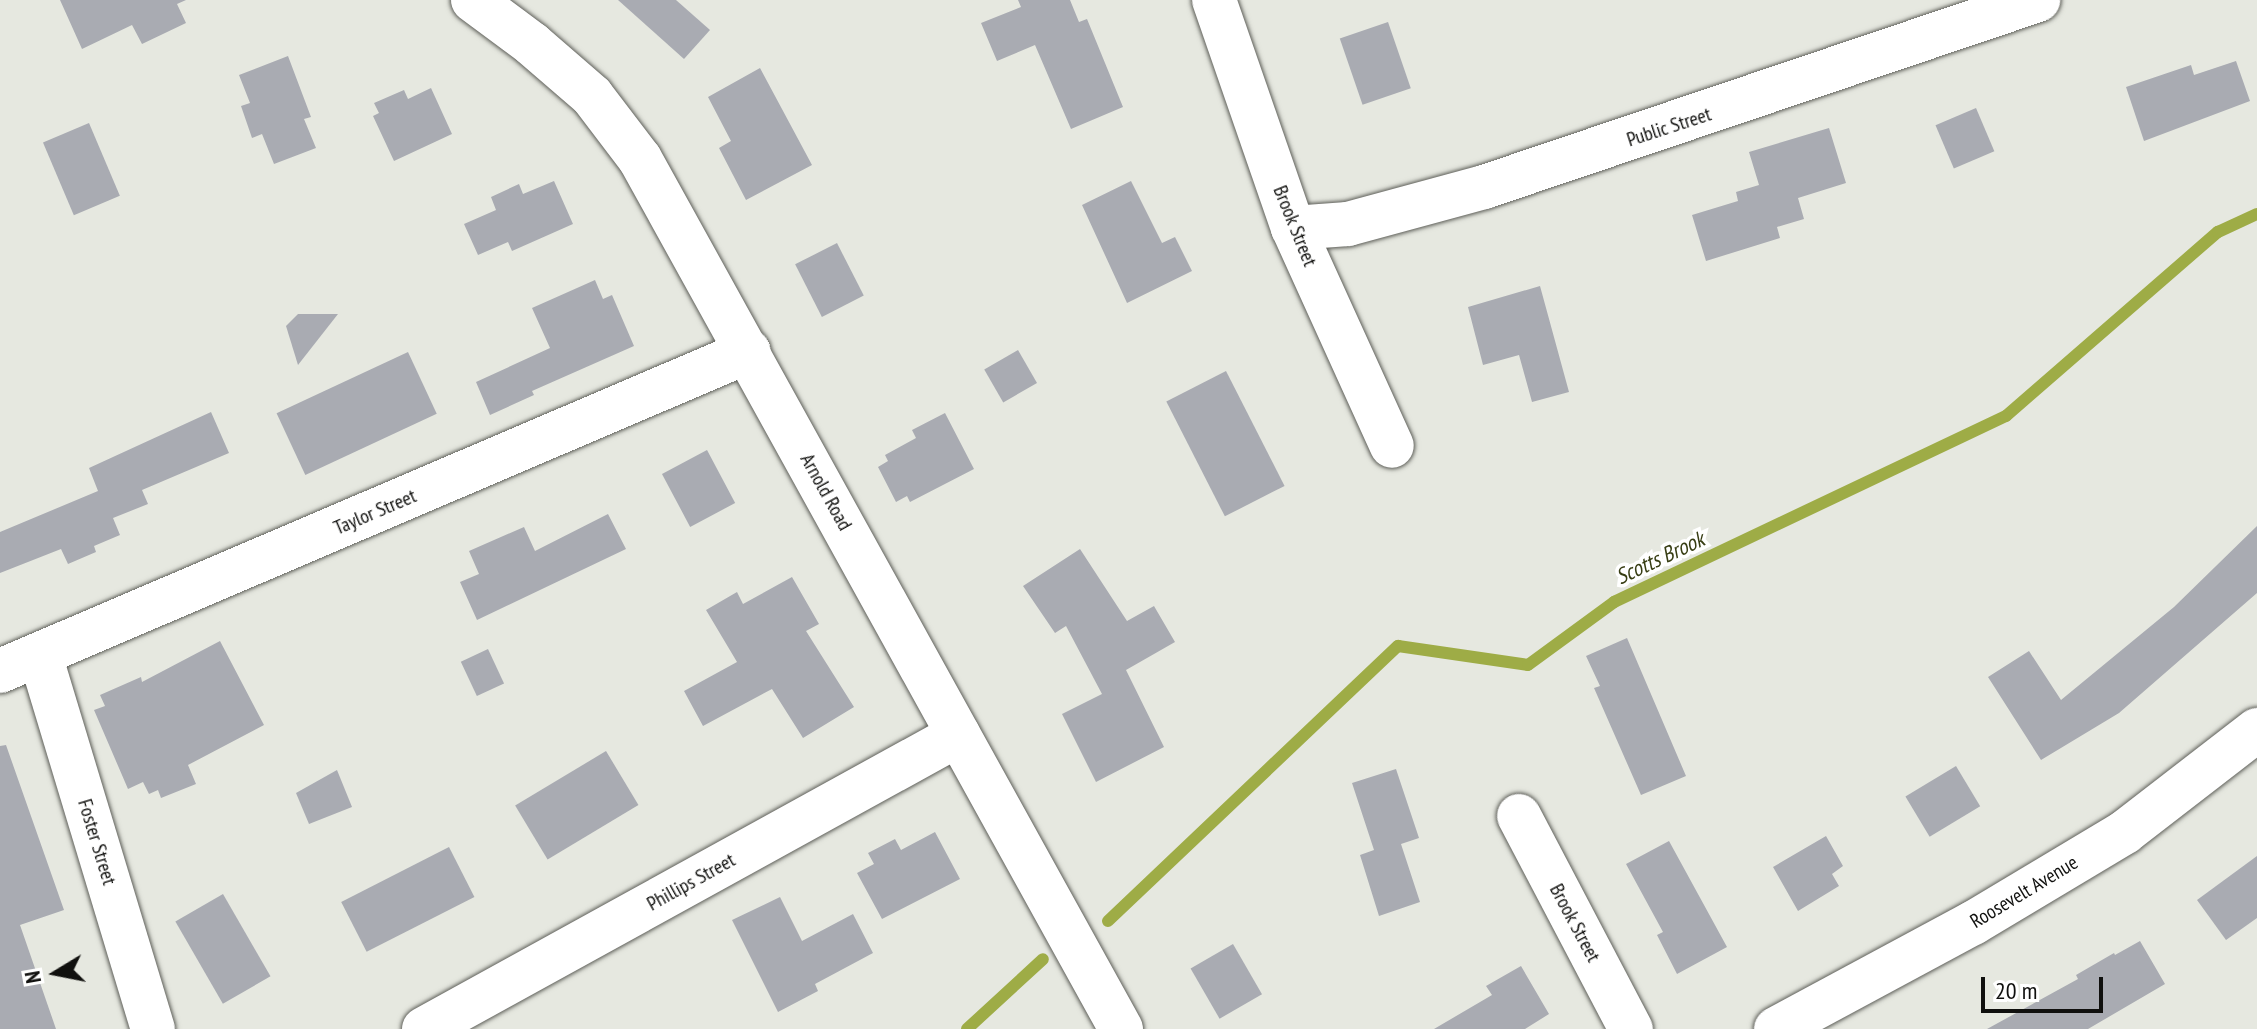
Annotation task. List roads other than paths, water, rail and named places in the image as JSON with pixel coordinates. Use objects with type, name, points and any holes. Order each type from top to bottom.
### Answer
[{"type":"street","name":"Arnold Road","points":[[473,0],[565,71],[615,123],[670,209],[1121,1029]]},
{"type":"street","name":"Brook Street","points":[[1214,0],[1293,228],[1392,446]]},
{"type":"street","name":"Public Street","points":[[1293,228],[1348,224],[1484,187],[2038,0]]},
{"type":"street","name":"Taylor Street","points":[[0,671],[749,351]]},
{"type":"street","name":"Foster Street","points":[[40,655],[153,1029]]},
{"type":"street","name":"Roosevelt Avenue","points":[[1776,1029],[1973,923],[2125,832],[2257,730]]},
{"type":"street","name":"Phillips Street","points":[[424,1029],[958,735]]},
{"type":"street","name":"Brook Street","points":[[1519,816],[1631,1029]]},
{"type":"waterway","name":"Scotts Brook","points":[[1108,921],[1398,646],[1528,665],[1614,602],[2006,416],[2218,232],[2257,214]]},
{"type":"waterway","name":"Scotts Brook","points":[[967,1029],[1043,959]]}]
